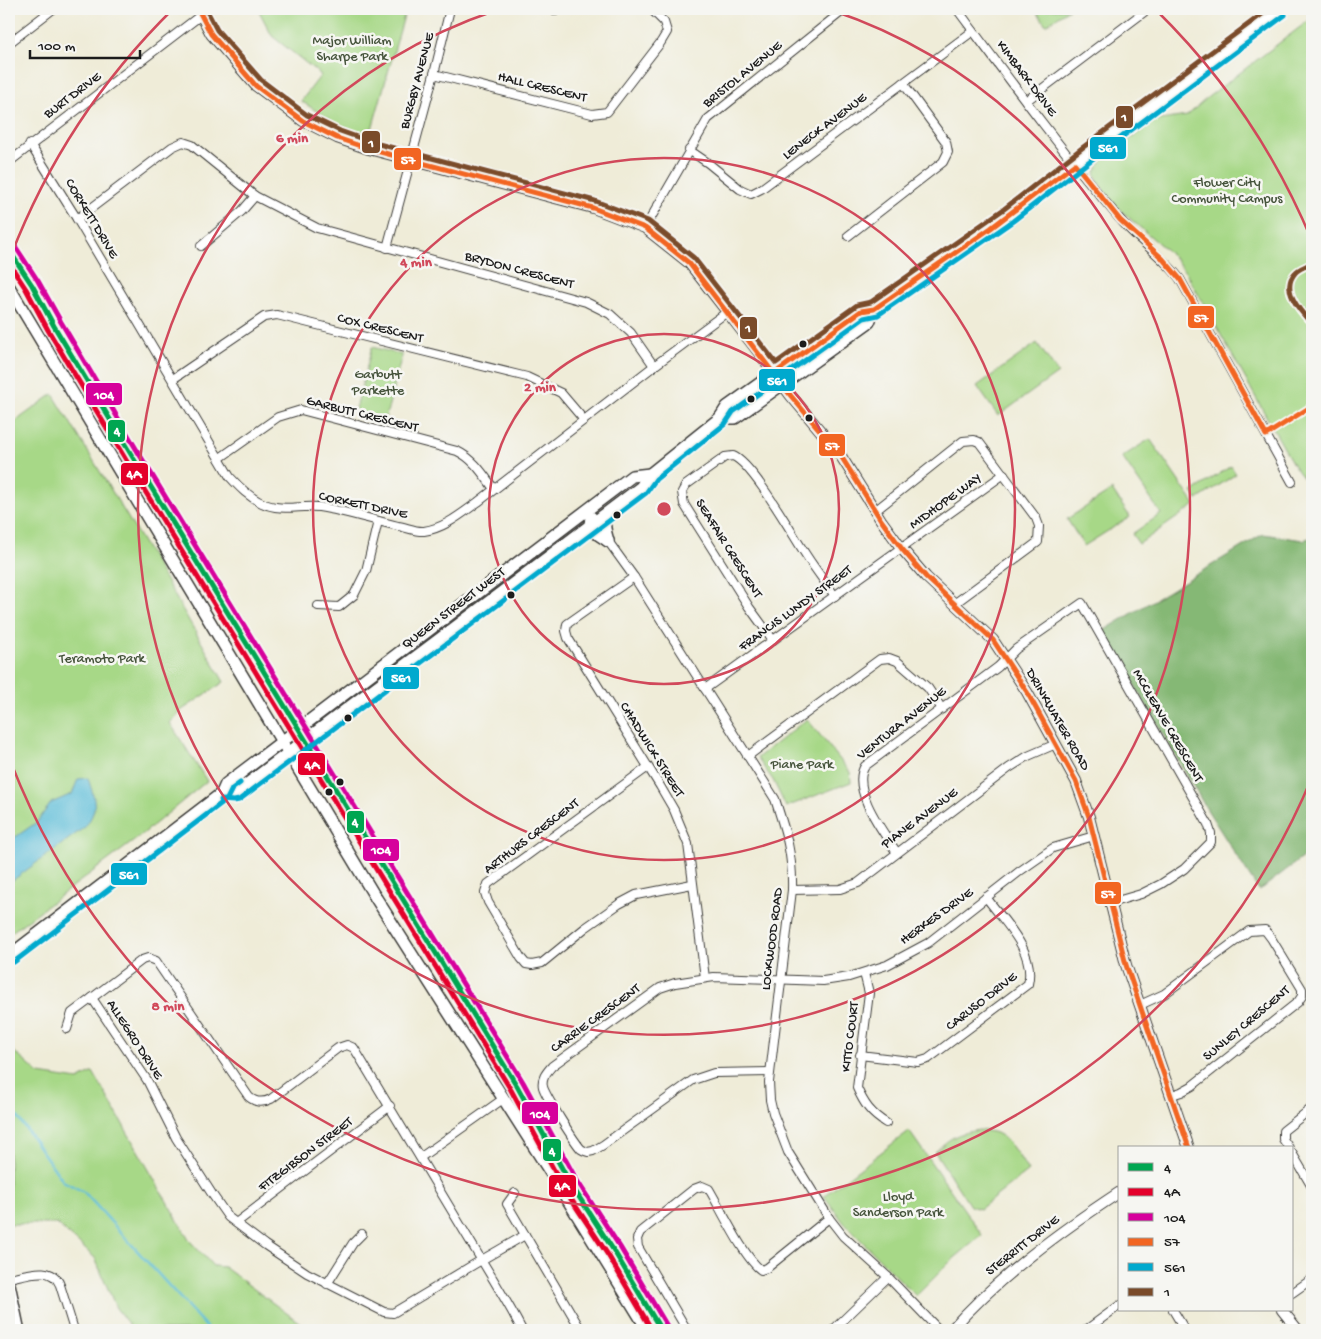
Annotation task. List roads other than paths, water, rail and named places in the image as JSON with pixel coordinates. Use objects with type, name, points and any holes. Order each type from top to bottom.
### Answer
[{"type":"main road","name":"QUEEN STREET WEST","points":[[222,793],[234,794],[626,498],[641,486],[650,474],[720,418],[727,408],[861,311],[874,309],[991,228],[1281,9]]},
{"type":"main road","points":[[9,250],[32,285],[54,326],[298,729],[517,1086],[570,1183],[614,1251],[661,1330]]},
{"type":"main road","points":[[9,286],[374,895],[582,1222],[648,1330]]},
{"type":"main road","name":"QUEEN STREET WEST","points":[[720,418],[735,418],[868,322],[874,309]]},
{"type":"main road","points":[[608,541],[596,533],[590,525],[592,513],[633,483],[632,476],[650,474]]},
{"type":"main road","name":"QUEEN STREET WEST","points":[[9,956],[222,793],[226,784],[632,476]]},
{"type":"main road","points":[[608,541],[604,522],[606,515],[626,498]]},
{"type":"main road","points":[[465,602],[473,613]]},
{"type":"main road","points":[[9,1284],[17,1330]]},
{"type":"street","points":[[9,43],[53,9]]},
{"type":"street","name":"BURGBY AVENUE","points":[[387,248],[450,9]]},
{"type":"street","points":[[547,9],[562,9]]},
{"type":"street","name":"HALL CRESCENT","points":[[434,74],[592,114],[607,112],[667,32],[664,22],[651,9]]},
{"type":"street","name":"KIMBARK DRIVE","points":[[957,9],[1026,101],[1120,220],[1162,258],[1180,279],[1292,482]]},
{"type":"street","points":[[1026,101],[1148,9]]},
{"type":"street","name":"BRISTOL AVENUE","points":[[644,228],[708,119],[841,10]]},
{"type":"street","name":"BURT DRIVE","points":[[9,162],[199,12]]},
{"type":"street","name":"DRINKWATER ROAD","points":[[199,12],[211,34],[256,86],[303,121],[337,138],[369,149],[592,208],[644,228],[689,263],[839,453],[875,511],[902,549],[926,577],[987,634],[1000,649],[1027,692],[1076,780],[1094,836],[1126,965],[1188,1146]]},
{"type":"street","name":"LENECK AVENUE","points":[[689,150],[740,189],[751,194],[761,190],[973,31]]},
{"type":"street","points":[[848,236],[943,162],[948,152],[946,142],[903,83]]},
{"type":"street","name":"BRYDON CRESCENT","points":[[77,219],[172,147],[183,142],[192,145],[255,196],[317,228],[586,302],[610,314],[631,333],[654,366]]},
{"type":"street","name":"CORKETT DRIVE","points":[[30,144],[77,219],[230,477],[244,493],[264,504],[286,508],[317,507],[423,531],[438,528],[451,522],[727,312]]},
{"type":"street","points":[[201,246],[242,211],[255,196]]},
{"type":"street","name":"COX CRESCENT","points":[[173,379],[264,317],[277,315],[527,377],[561,393],[584,420]]},
{"type":"street","name":"GARBUTT CRESCENT","points":[[220,458],[278,417],[301,410],[457,451],[467,456],[494,488]]},
{"type":"street","points":[[875,511],[963,441],[974,440],[979,442],[1036,518],[1039,526],[1038,542],[954,604]]},
{"type":"street","name":"SEAFAIR CRESCENT","points":[[773,640],[744,600],[684,504],[682,492],[686,485],[729,456],[740,460],[766,492],[813,567],[834,596]]},
{"type":"street","name":"MIDHOPE WAY","points":[[902,549],[1004,474]]},
{"type":"street","points":[[318,606],[338,607],[354,595],[366,571],[378,521]]},
{"type":"street","name":"LOCKWOOD ROAD","points":[[608,541],[634,577],[775,799],[788,837],[792,890],[770,1072],[770,1100],[788,1152],[829,1218],[843,1236],[888,1277],[939,1330]]},
{"type":"street","name":"FRANCIS LUNDY STREET","points":[[705,689],[902,549]]},
{"type":"street","name":"CHADWICK STREET","points":[[634,577],[568,624],[566,631],[568,638],[674,810],[688,844],[705,978]]},
{"type":"street","name":"MCCLEAVE CRESCENT","points":[[1006,660],[1016,650],[1082,603],[1208,824],[1212,834],[1211,842],[1184,869],[1141,894],[1110,903]]},
{"type":"street","points":[[748,756],[861,672],[884,658],[897,661],[928,688],[942,708]]},
{"type":"street","name":"VENTURA AVENUE","points":[[897,852],[876,821],[864,796],[861,780],[862,770],[1006,660]]},
{"type":"street","name":"PIANE AVENUE","points":[[792,890],[840,889],[858,883],[1009,768],[1028,756],[1056,744]]},
{"type":"street","name":"ARTHURS CRESCENT","points":[[648,767],[488,884],[485,892],[488,902],[521,958],[526,964],[532,965],[542,963],[619,904],[636,895],[692,884]]},
{"type":"street","name":"HERKES DRIVE","points":[[781,980],[823,981],[864,973],[888,965],[928,943],[986,897],[1053,848],[1094,836]]},
{"type":"street","name":"CARUSO DRIVE","points":[[860,1055],[918,1062],[928,1059],[1028,984],[1030,975],[1029,964],[1022,945],[986,897]]},
{"type":"street","name":"SUNLEY CRESCENT","points":[[1140,1005],[1164,994],[1249,931],[1257,930],[1265,930],[1302,989],[1302,996],[1298,1002],[1192,1086],[1172,1095]]},
{"type":"street","name":"ALLEGRO DRIVE","points":[[482,1260],[393,1313],[384,1312],[327,1284],[271,1249],[236,1223],[222,1209],[176,1138],[138,1066],[92,998],[142,960],[153,959],[163,969],[253,1101],[260,1102],[271,1099],[338,1048],[347,1045],[356,1050],[421,1157],[482,1260],[522,1330]]},
{"type":"street","name":"KITTO COURT","points":[[864,973],[869,993],[857,1088],[874,1116],[886,1123]]},
{"type":"street","name":"CARRIE CRESCENT","points":[[770,1072],[714,1073],[692,1080],[593,1151],[588,1152],[581,1148],[543,1087],[546,1073],[552,1066],[660,988],[675,983],[705,978],[781,980]]},
{"type":"street","points":[[67,1029],[72,1013],[92,998]]},
{"type":"street","points":[[421,1157],[503,1099]]},
{"type":"street","name":"FITZGIBSON STREET","points":[[236,1223],[390,1106]]},
{"type":"street","points":[[1288,1146],[1283,1139],[1283,1131],[1312,1108]]},
{"type":"street","points":[[1294,1156],[1312,1187]]},
{"type":"street","points":[[687,1330],[638,1247],[637,1239],[640,1232],[694,1190],[702,1186],[706,1187],[709,1189],[747,1255],[761,1270],[767,1268],[829,1218]]},
{"type":"street","points":[[515,1193],[507,1204],[581,1330]]},
{"type":"street","name":"STERRITT DRIVE","points":[[951,1330],[981,1297],[1007,1275],[1064,1231],[1118,1193]]},
{"type":"street","points":[[327,1284],[353,1243],[362,1234]]},
{"type":"street","points":[[482,1260],[525,1235]]},
{"type":"street","points":[[9,1278],[40,1272],[53,1274],[58,1278],[74,1330]]},
{"type":"street","points":[[833,1330],[888,1277]]},
{"type":"street","points":[[1294,1292],[1312,1279]]},
{"type":"street","points":[[1086,1330],[1118,1306]]},
{"type":"street","points":[[1174,1312],[1184,1330]]},
{"type":"street","points":[[1284,1312],[1298,1330]]},
{"type":"water","points":[[88,778],[94,797],[94,808],[93,814],[85,827],[9,883],[9,840],[37,822],[51,803],[72,794],[78,779]]},
{"type":"waterway","points":[[9,1105],[63,1181],[84,1192],[209,1330]]},
{"type":"park label","name":"Major William Sharpe Park","points":[[352,49]]},
{"type":"park label","name":"Flower City Community Campus","points":[[1227,192]]},
{"type":"park label","name":"Garbutt Parkette","points":[[378,384]]},
{"type":"park label","name":"Teramoto Park","points":[[102,659]]},
{"type":"park label","name":"Piane Park","points":[[802,765]]},
{"type":"park label","name":"Lloyd Sanderson Park","points":[[898,1206]]}]
